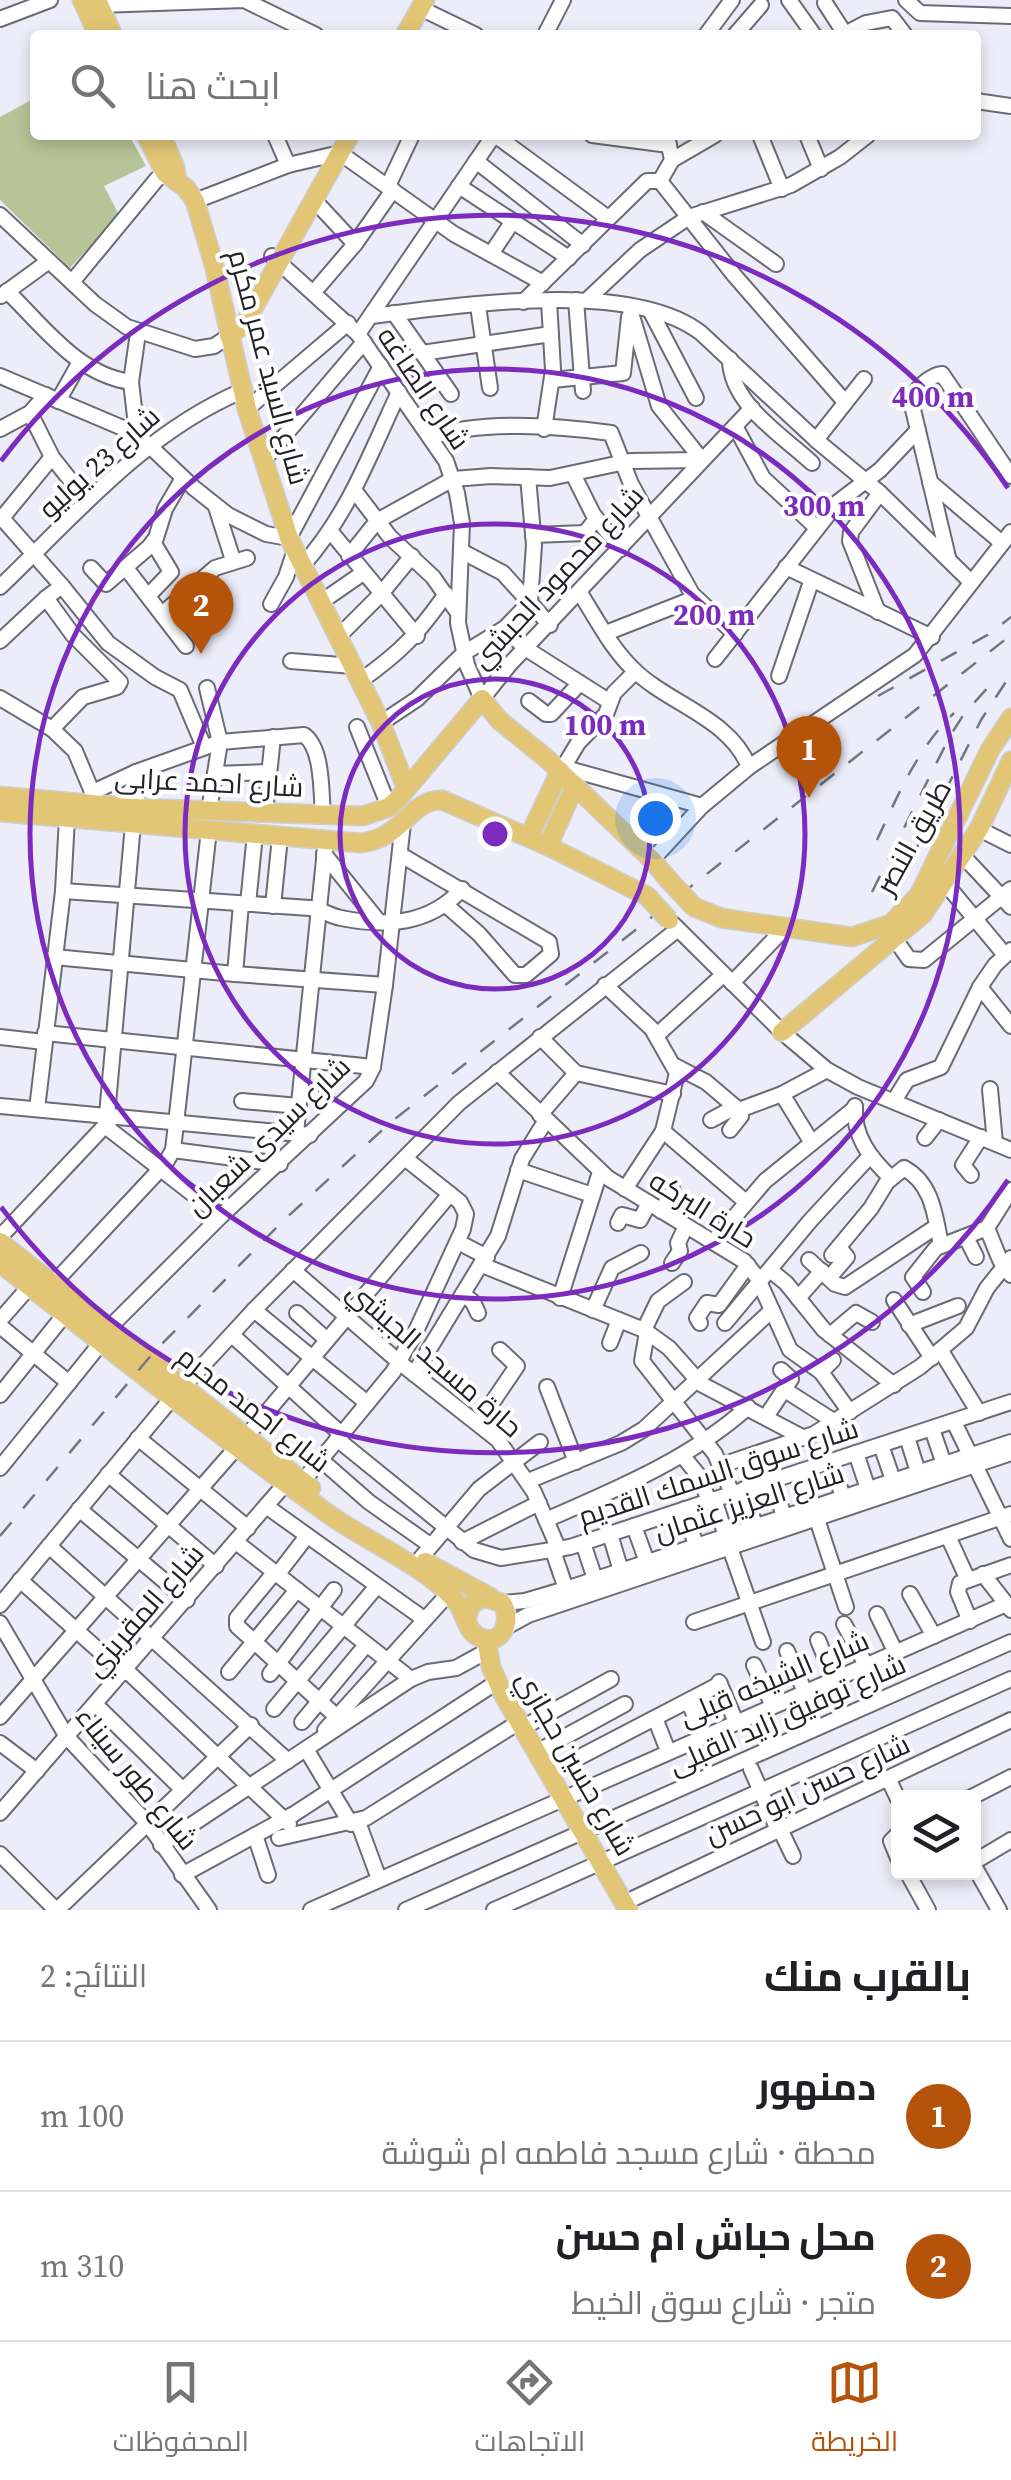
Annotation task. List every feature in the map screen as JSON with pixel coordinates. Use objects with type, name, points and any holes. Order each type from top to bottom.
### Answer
[{"type":"main road","points":[[92,2],[97,30]]},
{"type":"main road","points":[[92,2],[110,30]]},
{"type":"main road","points":[[398,30],[419,3]]},
{"type":"main road","points":[[407,30],[419,3]]},
{"type":"main road","name":"شارع السيد عمر مكرم","points":[[149,140],[195,202],[263,461],[296,551],[380,723],[406,788]]},
{"type":"main road","name":"شارع السيد عمر مكرم","points":[[162,140],[172,174]]},
{"type":"main road","points":[[229,336],[315,200],[336,148]]},
{"type":"main road","points":[[276,260],[336,148]]},
{"type":"main road","points":[[482,699],[508,729],[557,766],[694,907],[721,918],[852,936],[866,960]]},
{"type":"main road","name":"شارع محمود الحبشي","points":[[406,788],[482,699]]},
{"type":"main road","name":"طريق النصر","points":[[852,936],[878,930],[911,906],[1004,743],[1011,718]]},
{"type":"main road","name":"طريق النصر","points":[[782,1032],[924,914],[963,856],[1011,761]]},
{"type":"main road","points":[[529,838],[557,766]]},
{"type":"main road","points":[[548,846],[575,785]]},
{"type":"main road","name":"شارع احمد عرابى","points":[[209,821],[265,813],[363,816],[389,806],[406,788]]},
{"type":"main road","name":"شارع احمد عرابى","points":[[0,796],[94,798],[135,816]]},
{"type":"main road","points":[[363,816],[361,843],[386,837],[420,805],[436,799],[548,846],[647,896],[674,925]]},
{"type":"main road","name":"شارع احمد عرابى","points":[[0,812],[68,818],[135,816],[209,821],[325,847],[361,843]]},
{"type":"main road","name":"شارع احمد محرم","points":[[0,1240],[53,1284],[104,1336],[294,1485],[449,1594],[466,1619]]},
{"type":"main road","name":"شارع احمد محرم","points":[[0,1263],[65,1314],[104,1336]]},
{"type":"main road","name":"شارع احمد محرم","points":[[294,1485],[370,1532],[425,1552],[496,1600]]},
{"type":"main road","points":[[476,1600],[496,1600],[508,1617],[506,1628],[486,1645],[470,1630],[466,1619],[476,1600]]},
{"type":"main road","name":"شارع حسين حجازي","points":[[486,1645],[497,1682],[625,1908]]},
{"type":"street","points":[[0,19],[50,0]]},
{"type":"street","points":[[92,2],[244,0],[306,30]]},
{"type":"street","points":[[548,30],[563,0]]},
{"type":"street","points":[[710,30],[732,0]]},
{"type":"street","points":[[789,0],[810,30]]},
{"type":"street","points":[[419,3],[456,30]]},
{"type":"street","points":[[824,4],[841,30]]},
{"type":"street","points":[[908,4],[920,13],[1011,16]]},
{"type":"street","points":[[739,30],[761,5]]},
{"type":"street","points":[[869,29],[895,18],[902,30]]},
{"type":"street","points":[[981,102],[1011,106]]},
{"type":"street","points":[[277,140],[288,165]]},
{"type":"street","points":[[314,292],[355,244],[390,188],[405,140]]},
{"type":"street","points":[[263,461],[371,316],[488,140]]},
{"type":"street","points":[[496,140],[608,218]]},
{"type":"street","points":[[668,140],[672,160]]},
{"type":"street","points":[[660,181],[672,160],[706,140]]},
{"type":"street","points":[[762,140],[782,189]]},
{"type":"street","points":[[809,140],[821,169]]},
{"type":"street","points":[[581,300],[640,250],[696,215],[782,189],[821,169],[857,140]]},
{"type":"street","points":[[195,202],[336,148],[434,221],[544,283]]},
{"type":"street","points":[[476,161],[583,245]]},
{"type":"street","points":[[72,282],[172,174]]},
{"type":"street","points":[[522,302],[647,182],[660,181],[696,215],[776,264]]},
{"type":"street","points":[[459,186],[569,258]]},
{"type":"street","points":[[315,200],[355,244]]},
{"type":"street","points":[[0,215],[116,321],[138,333],[202,349],[229,336]]},
{"type":"street","points":[[696,215],[734,275],[845,402]]},
{"type":"street","points":[[492,254],[513,222]]},
{"type":"street","name":"شارع الصاغه","points":[[276,260],[357,333],[431,437],[453,479],[463,552],[457,612],[464,653],[482,699]]},
{"type":"street","points":[[49,261],[4,294],[80,362],[105,377],[131,382]]},
{"type":"street","points":[[544,429],[552,380],[549,300]]},
{"type":"street","points":[[581,300],[583,384]]},
{"type":"street","points":[[371,316],[581,300],[629,306],[674,318],[693,327],[816,440],[867,480],[971,582]]},
{"type":"street","points":[[478,306],[490,388]]},
{"type":"street","points":[[552,380],[583,384],[625,371],[629,306]]},
{"type":"street","points":[[629,306],[659,406],[702,460]]},
{"type":"street","points":[[651,312],[696,398]]},
{"type":"street","points":[[394,314],[451,394]]},
{"type":"street","points":[[138,333],[131,382],[143,439]]},
{"type":"street","name":"شارع 23 يوليو","points":[[0,587],[143,439],[189,416],[244,400],[357,333]]},
{"type":"street","points":[[422,353],[552,334]]},
{"type":"street","points":[[730,359],[736,388],[812,463]]},
{"type":"street","points":[[0,429],[52,398],[80,362]]},
{"type":"street","points":[[271,604],[381,366]]},
{"type":"street","points":[[948,557],[911,398],[942,374],[1011,476]]},
{"type":"street","points":[[0,376],[143,439],[216,506],[296,551]]},
{"type":"street","points":[[816,440],[864,379]]},
{"type":"street","points":[[296,551],[331,532],[399,392]]},
{"type":"street","name":"شارع محمود الحبشي","points":[[482,699],[752,408]]},
{"type":"street","points":[[30,413],[52,458],[75,486]]},
{"type":"street","points":[[735,426],[763,478],[817,528]]},
{"type":"street","points":[[431,437],[473,427],[608,432],[615,437],[649,519],[695,598],[734,634]]},
{"type":"street","points":[[715,659],[848,491],[867,480],[918,430]]},
{"type":"street","points":[[52,458],[1,518],[108,643],[154,677],[180,690],[204,747]]},
{"type":"street","points":[[349,556],[378,521],[453,479],[573,474],[623,462],[702,460]]},
{"type":"street","points":[[573,474],[596,519],[621,549]]},
{"type":"street","points":[[380,723],[417,699],[464,653],[505,628],[530,602],[533,534],[528,477]]},
{"type":"street","points":[[91,568],[106,584],[153,542],[165,509],[183,478]]},
{"type":"street","points":[[652,860],[702,806],[749,767],[821,716],[895,671],[932,636],[1006,537],[930,482]]},
{"type":"street","points":[[354,490],[446,594],[457,612]]},
{"type":"street","points":[[878,612],[850,542],[852,532],[880,493]]},
{"type":"street","points":[[162,614],[195,582],[240,559],[216,506]]},
{"type":"street","points":[[533,534],[586,533],[596,519]]},
{"type":"street","points":[[331,532],[417,636]]},
{"type":"street","points":[[148,596],[171,572],[153,542]]},
{"type":"street","points":[[463,552],[503,574],[550,625]]},
{"type":"street","points":[[338,638],[412,556]]},
{"type":"street","points":[[786,567],[932,636]]},
{"type":"street","points":[[126,568],[186,646]]},
{"type":"street","points":[[321,602],[362,573]]},
{"type":"street","points":[[779,676],[811,582]]},
{"type":"street","points":[[0,641],[62,586]]},
{"type":"street","points":[[580,593],[636,672],[726,734],[749,767]]},
{"type":"street","points":[[291,661],[356,674],[399,654],[417,636],[446,594]]},
{"type":"street","points":[[46,598],[73,635],[120,682],[83,697],[52,729]]},
{"type":"street","points":[[606,633],[695,598]]},
{"type":"street","points":[[505,628],[526,648],[610,702]]},
{"type":"street","points":[[636,672],[614,693],[606,714],[557,766],[702,806]]},
{"type":"street","points":[[528,701],[551,714],[580,683]]},
{"type":"street","points":[[53,1284],[161,1168],[176,1137],[220,742],[208,688]]},
{"type":"street","points":[[0,698],[52,729],[75,751],[94,798],[136,772],[220,742],[304,735],[310,738],[318,767],[323,815]]},
{"type":"street","points":[[357,727],[389,806]]},
{"type":"street","points":[[265,813],[273,737]]},
{"type":"street","points":[[0,1240],[109,1119],[136,772]]},
{"type":"street","points":[[215,774],[268,772]]},
{"type":"street","points":[[38,1109],[68,818]]},
{"type":"street","name":"شارع سيدى شعبان","points":[[2,1461],[104,1336],[221,1216],[280,1164],[303,1134],[366,1081],[373,1067],[385,985],[386,923],[401,854],[403,823]]},
{"type":"street","points":[[978,829],[1011,845]]},
{"type":"street","points":[[235,974],[255,834]]},
{"type":"street","points":[[272,906],[280,836]]},
{"type":"street","points":[[176,1137],[303,1134],[299,1106],[325,847]]},
{"type":"street","points":[[325,847],[386,923]]},
{"type":"street","points":[[401,854],[549,942],[551,954],[519,977],[446,905]]},
{"type":"street","points":[[895,939],[909,959],[919,961],[1008,898],[963,856]]},
{"type":"street","points":[[894,1101],[907,1080],[931,1073],[945,1062],[980,987],[1008,953],[946,884]]},
{"type":"street","points":[[63,891],[319,909],[340,918],[386,923],[425,916],[446,905],[462,890]]},
{"type":"street","points":[[0,1605],[177,1393],[442,1120],[674,925],[782,1032],[827,1070],[858,1087],[1011,1150]]},
{"type":"street","points":[[657,1035],[787,926]]},
{"type":"street","points":[[54,957],[385,985]]},
{"type":"street","points":[[606,985],[641,1016],[676,1066],[677,1077],[663,1131],[625,1189]]},
{"type":"street","points":[[980,987],[1011,1026]]},
{"type":"street","points":[[540,1037],[576,1073],[673,1094]]},
{"type":"street","points":[[0,1038],[115,1040],[373,1067]]},
{"type":"street","points":[[676,1066],[706,1082],[737,1108],[741,1116],[730,1130]]},
{"type":"street","points":[[711,1120],[782,1094],[827,1070]]},
{"type":"street","name":"حارة البركه","points":[[496,1072],[600,1172],[748,1265],[790,1350],[821,1372],[850,1412]]},
{"type":"street","points":[[414,1374],[484,1261],[506,1218],[518,1170],[543,1118],[576,1073]]},
{"type":"street","points":[[858,1087],[855,1108],[860,1136],[870,1156],[891,1178]]},
{"type":"street","points":[[971,1175],[963,1165],[988,1140],[990,1089]]},
{"type":"street","points":[[782,1094],[812,1143]]},
{"type":"street","points":[[242,1101],[299,1106]]},
{"type":"street","points":[[0,1106],[109,1119],[280,1164]]},
{"type":"street","points":[[713,1242],[765,1181],[855,1108]]},
{"type":"street","points":[[109,1119],[221,1216]]},
{"type":"street","points":[[925,1138],[939,1120]]},
{"type":"street","points":[[663,1131],[746,1202]]},
{"type":"street","points":[[725,1323],[870,1156]]},
{"type":"street","points":[[406,1158],[455,1198],[466,1214],[458,1242],[484,1261],[560,1298],[646,1331],[668,1348],[697,1381],[804,1438]]},
{"type":"street","points":[[798,1298],[847,1257],[836,1251],[891,1178],[904,1168],[915,1175],[930,1197],[941,1245]]},
{"type":"street","points":[[518,1170],[592,1195]]},
{"type":"street","points":[[560,1298],[600,1172]]},
{"type":"street","points":[[923,1292],[913,1277],[941,1245],[987,1228],[1011,1190]]},
{"type":"street","points":[[618,1224],[622,1216],[640,1220],[673,1191]]},
{"type":"street","points":[[0,1717],[347,1316],[455,1198]]},
{"type":"street","points":[[672,1263],[680,1252],[678,1243],[686,1226]]},
{"type":"street","points":[[809,1260],[846,1288],[937,1226]]},
{"type":"street","points":[[985,1267],[1008,1266],[987,1228]]},
{"type":"street","points":[[722,1465],[804,1438],[894,1385],[936,1355],[970,1322],[985,1267],[966,1238]]},
{"type":"street","name":"شارع المقريزي","points":[[0,1813],[266,1506],[320,1460],[367,1402],[399,1362],[458,1242]]},
{"type":"street","points":[[593,1310],[606,1278],[627,1260]]},
{"type":"street","points":[[700,1323],[696,1318],[707,1303],[720,1303],[748,1265]]},
{"type":"street","name":"حارة مسجد الجيشي","points":[[294,1270],[399,1362],[479,1422],[514,1460],[546,1520],[566,1589]]},
{"type":"street","points":[[770,1270],[830,1335],[894,1385]]},
{"type":"street","points":[[684,1282],[658,1301],[646,1331],[642,1361],[705,1440],[755,1526]]},
{"type":"street","points":[[30,1286],[0,1323],[69,1383]]},
{"type":"street","points":[[464,1294],[478,1313]]},
{"type":"street","points":[[894,1300],[979,1413]]},
{"type":"street","points":[[910,1324],[954,1300],[970,1322]]},
{"type":"street","points":[[254,1310],[367,1402]]},
{"type":"street","points":[[528,1481],[632,1436],[772,1310]]},
{"type":"street","points":[[297,1313],[327,1340]]},
{"type":"street","points":[[830,1335],[856,1313],[872,1322]]},
{"type":"street","points":[[0,1396],[65,1314]]},
{"type":"street","points":[[610,1343],[619,1320]]},
{"type":"street","name":"شارع سوق السمك القديم","points":[[232,1335],[339,1436],[462,1542],[501,1558],[556,1551],[583,1543],[1011,1402]]},
{"type":"street","points":[[479,1422],[517,1366],[500,1350]]},
{"type":"street","points":[[821,1372],[833,1360]]},
{"type":"street","points":[[766,1417],[792,1379],[781,1370]]},
{"type":"street","points":[[548,1388],[576,1462]]},
{"type":"street","points":[[785,1390],[834,1422]]},
{"type":"street","points":[[546,1520],[682,1455],[748,1408]]},
{"type":"street","points":[[954,1422],[971,1461],[1005,1516],[1011,1539]]},
{"type":"street","points":[[932,1429],[944,1464]]},
{"type":"street","points":[[907,1437],[918,1472]]},
{"type":"street","points":[[138,1438],[248,1528]]},
{"type":"street","points":[[320,1460],[425,1552],[479,1489],[540,1442]]},
{"type":"street","name":"شارع العزيز عثمان","points":[[496,1600],[525,1601],[728,1542],[971,1461],[1011,1442]]},
{"type":"street","points":[[881,1445],[894,1480]]},
{"type":"street","points":[[856,1453],[868,1489]]},
{"type":"street","name":"شارع العزيز عثمان","points":[[506,1628],[528,1615],[696,1546],[728,1542],[755,1526],[815,1513],[843,1497],[944,1464],[1011,1454]]},
{"type":"street","points":[[682,1455],[711,1500],[764,1642]]},
{"type":"street","points":[[831,1461],[843,1497]]},
{"type":"street","points":[[801,1471],[846,1608]]},
{"type":"street","points":[[108,1474],[216,1566]]},
{"type":"street","points":[[772,1480],[784,1517]]},
{"type":"street","points":[[462,1542],[539,1503]]},
{"type":"street","points":[[266,1506],[424,1619]]},
{"type":"street","points":[[79,1509],[187,1600]]},
{"type":"street","points":[[684,1509],[696,1546]]},
{"type":"street","points":[[694,1622],[1005,1516]]},
{"type":"street","points":[[634,1526],[652,1565]]},
{"type":"street","points":[[610,1534],[622,1570]]},
{"type":"street","points":[[307,1536],[237,1618],[237,1626],[274,1669],[298,1681],[337,1716]]},
{"type":"street","points":[[948,1536],[968,1580]]},
{"type":"street","points":[[236,1542],[411,1679]]},
{"type":"street","points":[[583,1543],[595,1580]]},
{"type":"street","points":[[49,1546],[288,1761]]},
{"type":"street","points":[[970,1621],[958,1589],[960,1583],[1011,1565]]},
{"type":"street","points":[[983,1574],[1008,1607]]},
{"type":"street","points":[[20,1580],[218,1756],[298,1834]]},
{"type":"street","points":[[274,1709],[377,1586]]},
{"type":"street","points":[[229,1672],[297,1590]]},
{"type":"street","points":[[274,1669],[334,1590]]},
{"type":"street","points":[[309,1747],[449,1594]]},
{"type":"street","points":[[910,1594],[934,1636]]},
{"type":"street","name":"شارع الشيخه قبلى","points":[[311,1910],[668,1751],[1008,1607]]},
{"type":"street","points":[[877,1614],[896,1652]]},
{"type":"street","name":"شارع طور سيناء","points":[[0,1623],[67,1737],[148,1824],[202,1908]]},
{"type":"street","points":[[844,1624],[866,1666]]},
{"type":"street","points":[[818,1640],[834,1679]]},
{"type":"street","name":"شارع توفيق زايد القبلى","points":[[406,1910],[1011,1642]]},
{"type":"street","points":[[302,1722],[366,1645]]},
{"type":"street","points":[[161,1844],[411,1679],[456,1668],[486,1645]]},
{"type":"street","points":[[787,1651],[805,1692]]},
{"type":"street","points":[[754,1665],[773,1706]]},
{"type":"street","points":[[280,1838],[355,1823],[521,1725],[611,1679]]},
{"type":"street","points":[[494,1910],[1011,1680]]},
{"type":"street","points":[[182,1874],[284,1819],[497,1682]]},
{"type":"street","points":[[549,1773],[720,1683],[736,1722]]},
{"type":"street","points":[[688,1700],[704,1736]]},
{"type":"street","points":[[96,1704],[183,1790]]},
{"type":"street","points":[[537,1752],[626,1704]]},
{"type":"street","points":[[655,1718],[668,1751]]},
{"type":"street","name":"شارع حسن ابو حسن","points":[[625,1908],[1011,1720]]},
{"type":"street","points":[[0,1854],[56,1910],[251,1725]]},
{"type":"street","points":[[0,1744],[37,1772]]},
{"type":"street","points":[[309,1747],[331,1790],[355,1823],[380,1878]]},
{"type":"street","points":[[751,1769],[793,1856]]},
{"type":"street","points":[[981,1792],[1011,1777]]},
{"type":"street","points":[[888,1778],[894,1790]]},
{"type":"street","points":[[747,1818],[768,1810]]},
{"type":"street","points":[[255,1834],[268,1876]]},
{"type":"street","points":[[981,1859],[1011,1840]]},
{"type":"street","points":[[981,1877],[999,1910],[1011,1904]]},
{"type":"street","points":[[911,1880],[928,1910]]},
{"type":"green space","points":[[30,101],[30,140],[132,140],[146,166],[104,186],[119,215],[70,268],[0,200],[0,117]]},
{"type":"railway","points":[[878,696],[989,634],[1011,617]]},
{"type":"railway","points":[[0,1536],[153,1353],[284,1220],[391,1122],[1011,635]]},
{"type":"railway","points":[[896,889],[981,720],[1011,674]]},
{"type":"railway","points":[[872,892],[950,736],[991,684]]},
{"type":"railway","points":[[877,840],[919,757],[954,713]]},
{"type":"place","name":"محل حباش ام حسن","points":[[201,654]]},
{"type":"place","name":"دمنهور","points":[[809,798]]}]
